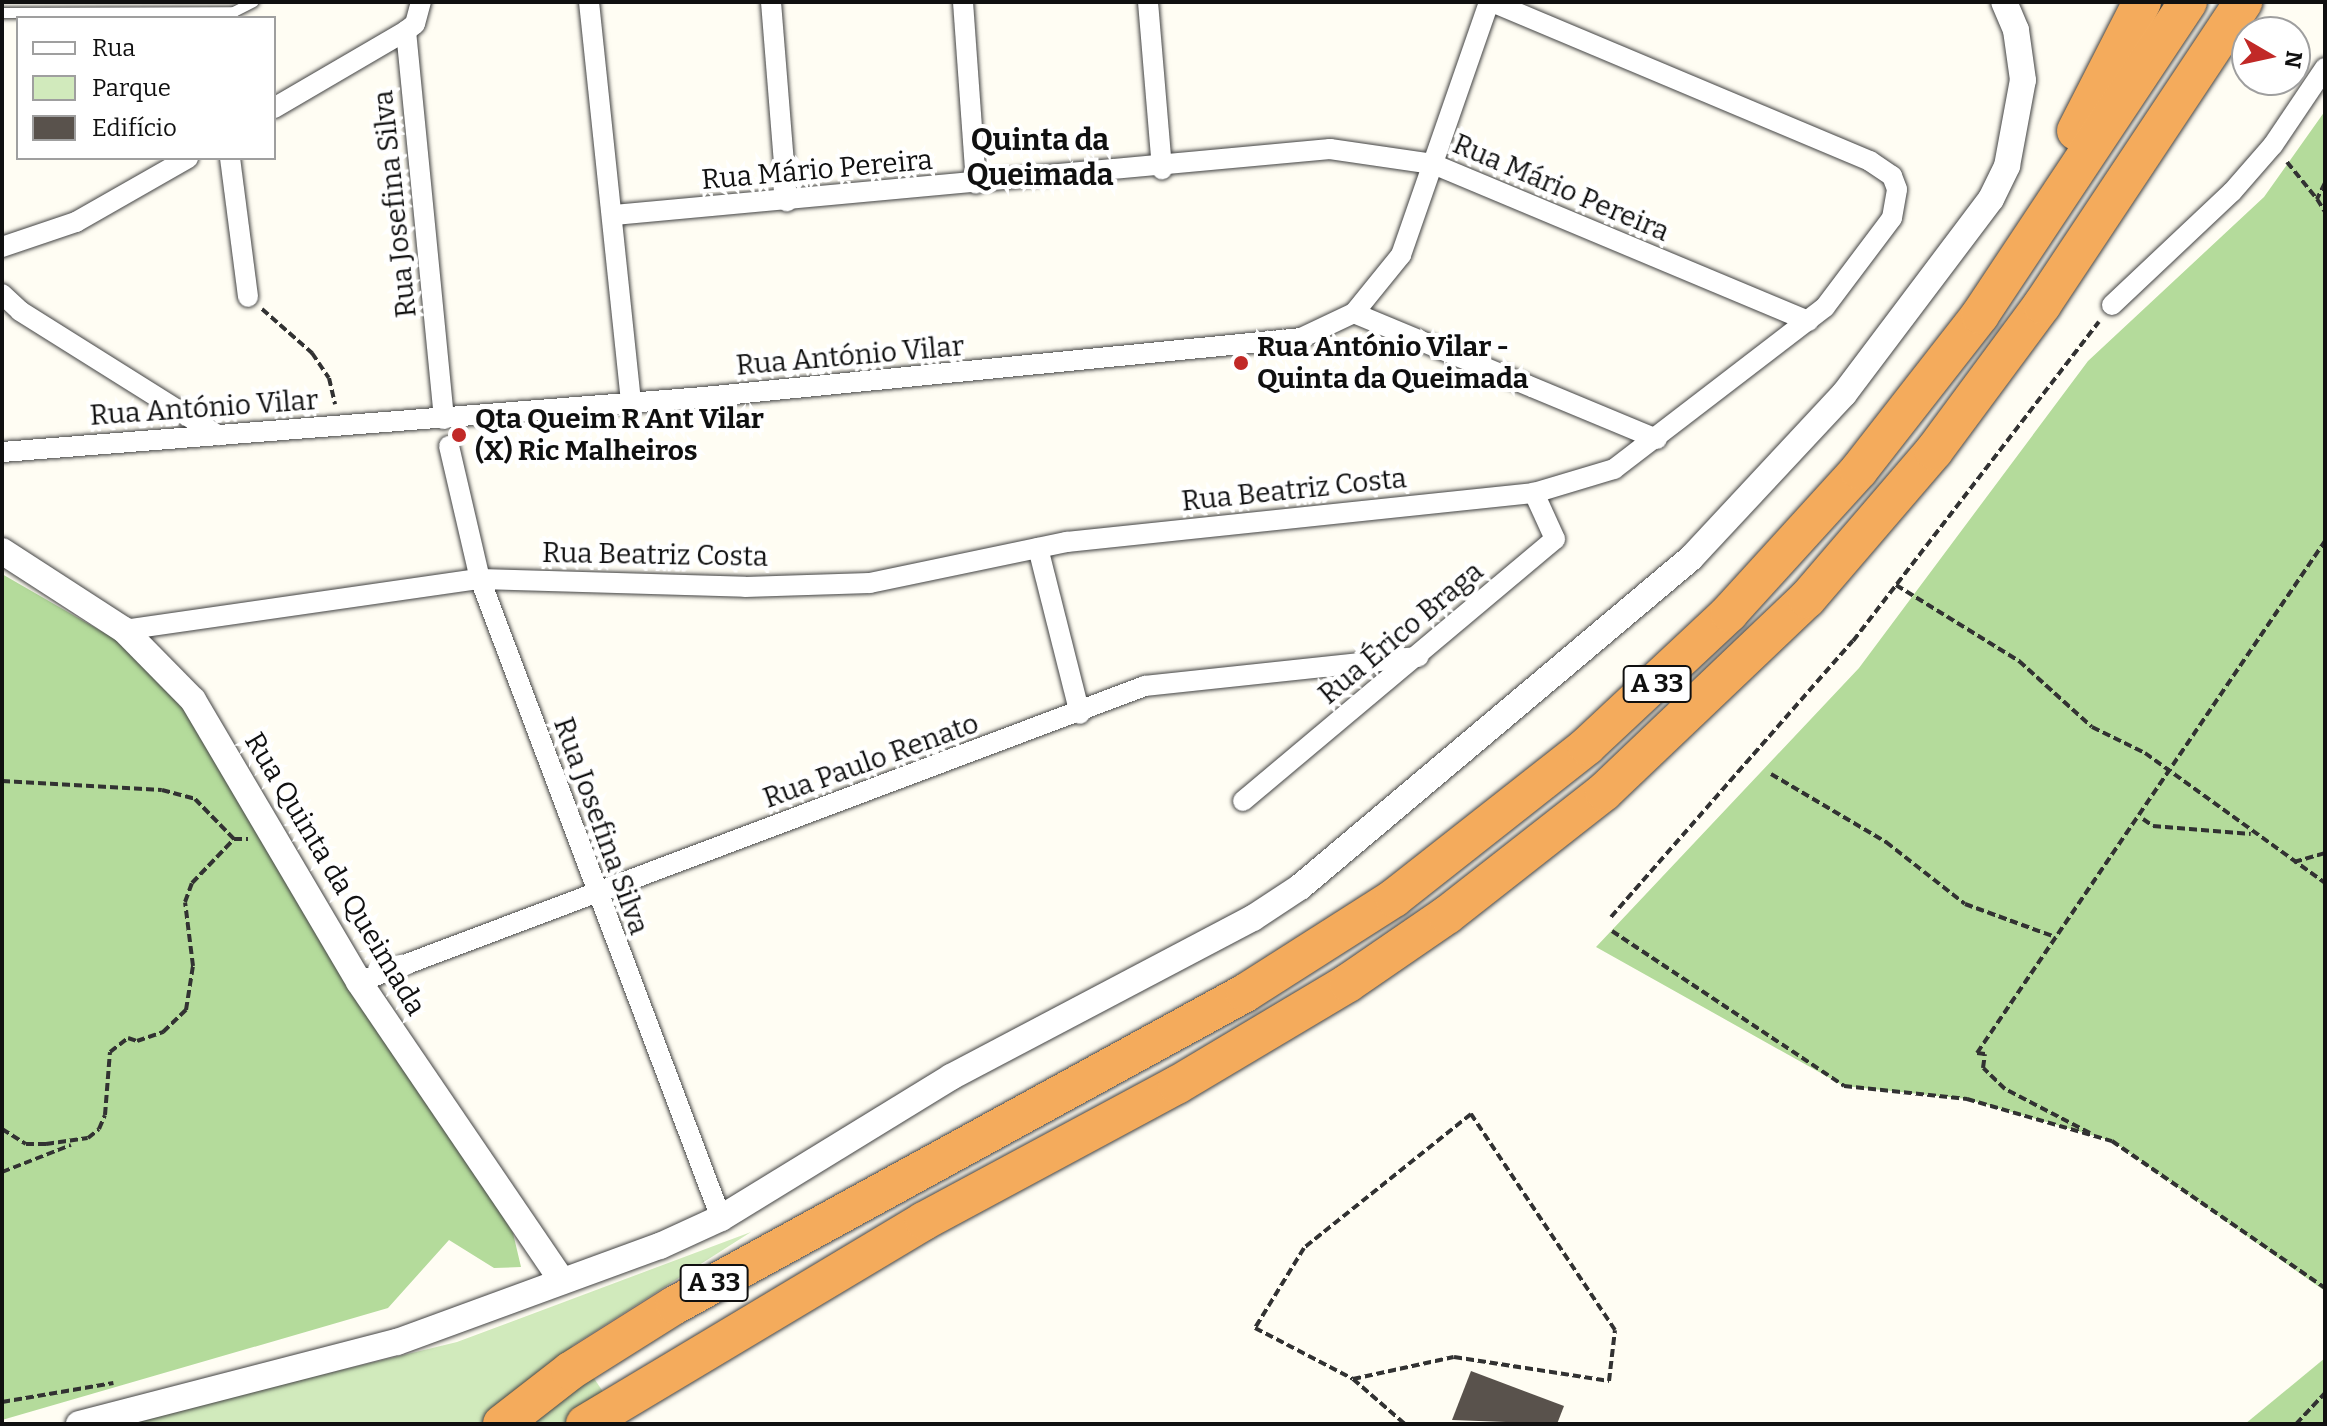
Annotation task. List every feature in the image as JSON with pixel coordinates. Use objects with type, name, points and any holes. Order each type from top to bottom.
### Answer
[{"type":"highway","points":[[1459,849],[1749,566],[1892,400],[2033,203],[2105,81],[2142,2]]},
{"type":"highway","name":"A 33","points":[[502,1424],[570,1371],[675,1305],[1245,993],[1459,849],[1661,680],[1859,470],[1980,315],[2188,2]]},
{"type":"highway","name":"A 33","points":[[585,1424],[924,1221],[1177,1085],[1335,991],[1447,915],[1604,792],[1738,669],[1890,504],[2042,305],[2246,2]]},
{"type":"street","points":[[276,107],[406,31],[415,24],[421,2]]},
{"type":"street","points":[[589,2],[614,215],[631,403]]},
{"type":"street","points":[[771,2],[787,201]]},
{"type":"street","points":[[963,2],[976,184]]},
{"type":"street","points":[[1148,2],[1162,169]]},
{"type":"street","name":"Rua António Vilar","points":[[2,452],[631,403],[1276,343],[1301,338],[1354,313],[1401,255],[1490,2]]},
{"type":"street","name":"Rua Beatriz Costa","points":[[124,630],[480,579],[745,587],[870,583],[1038,548],[1534,493],[1614,469],[1825,307],[1892,218],[1898,204],[1892,176],[1870,161],[1490,2]]},
{"type":"street","points":[[79,1424],[397,1342],[721,1218],[951,1077],[1231,930],[1300,887],[1691,558],[1844,394],[1991,199],[2007,166],[2022,108],[2021,53],[2004,2]]},
{"type":"street","name":"Rua Josefina Silva","points":[[406,31],[444,419]]},
{"type":"street","points":[[2112,305],[2232,192],[2273,145],[2325,68]]},
{"type":"street","name":"Rua Mário Pereira","points":[[614,215],[1162,169],[1330,149],[1433,164],[1808,321]]},
{"type":"street","points":[[2,247],[76,222],[184,160]]},
{"type":"street","points":[[230,160],[248,297]]},
{"type":"street","points":[[2,294],[20,311],[218,435]]},
{"type":"street","points":[[1354,313],[1657,439]]},
{"type":"street","name":"Rua Josefina Silva","points":[[449,446],[480,579],[595,894],[721,1218]]},
{"type":"street","name":"Rua Érico Braga","points":[[1243,801],[1555,539],[1534,493]]},
{"type":"street","points":[[1038,548],[1080,714]]},
{"type":"street","name":"Rua Quinta da Queimada","points":[[2,551],[124,630],[193,700],[272,839],[359,982],[562,1281]]},
{"type":"street","name":"Rua Paulo Renato","points":[[359,982],[1080,714],[1145,686],[1418,657]]},
{"type":"lane","points":[[2,13],[234,12],[254,2]]},
{"type":"path","points":[[2273,145],[2325,212]]},
{"type":"path","points":[[2317,199],[2325,183]]},
{"type":"path","points":[[248,297],[312,353],[329,378],[337,426]]},
{"type":"path","points":[[1611,917],[1896,585],[2112,305]]},
{"type":"path","points":[[2096,1137],[2005,1089],[1983,1068],[1985,1054],[1977,1053],[2325,541]]},
{"type":"path","points":[[1896,585],[2019,661],[2092,727],[2145,753],[2166,773],[2325,883]]},
{"type":"path","points":[[1771,774],[1886,842],[1965,904],[2055,937]]},
{"type":"path","points":[[2,781],[162,790],[195,799],[234,839],[272,839]]},
{"type":"path","points":[[2143,819],[2153,826],[2253,834]]},
{"type":"path","points":[[2,1172],[88,1138],[105,1115],[110,1052],[128,1038],[137,1041],[163,1032],[186,1010],[193,966],[185,902],[192,883],[234,839]]},
{"type":"path","points":[[2294,862],[2325,853]]},
{"type":"path","points":[[1612,931],[1844,1086],[1967,1099],[2112,1141],[2325,1288]]},
{"type":"path","points":[[1353,1379],[1454,1357],[1609,1381],[1615,1330],[1471,1114],[1304,1248],[1255,1328],[1353,1379],[1405,1424]]},
{"type":"path","points":[[2,1129],[26,1144],[88,1138]]},
{"type":"path","points":[[2,1402],[113,1383]]},
{"type":"path","points":[[2296,1424],[2325,1393]]},
{"type":"green space","points":[[2325,111],[2325,1291],[2112,1141],[1967,1099],[1844,1086],[1596,947],[1859,668],[2088,361],[2264,197]]},
{"type":"green space","points":[[2,574],[120,642],[183,709],[513,1233],[521,1267],[494,1268],[449,1240],[388,1308],[2,1420]]},
{"type":"green space","points":[[751,1232],[572,1346],[625,1424],[119,1424],[457,1342]]},
{"type":"green space","points":[[2325,1358],[2325,1424],[2245,1424]]},
{"type":"building","points":[[1471,1371],[1564,1406],[1557,1424],[1452,1420]]},
{"type":"place","name":"Rua António Vilar - Quinta da Queimada","points":[[1241,363]]},
{"type":"place","name":"Qta Queim R Ant Vilar (X) Ric Malheiros","points":[[459,435]]},
{"type":"district","name":"Quinta da Queimada","points":[[1040,157]]}]
